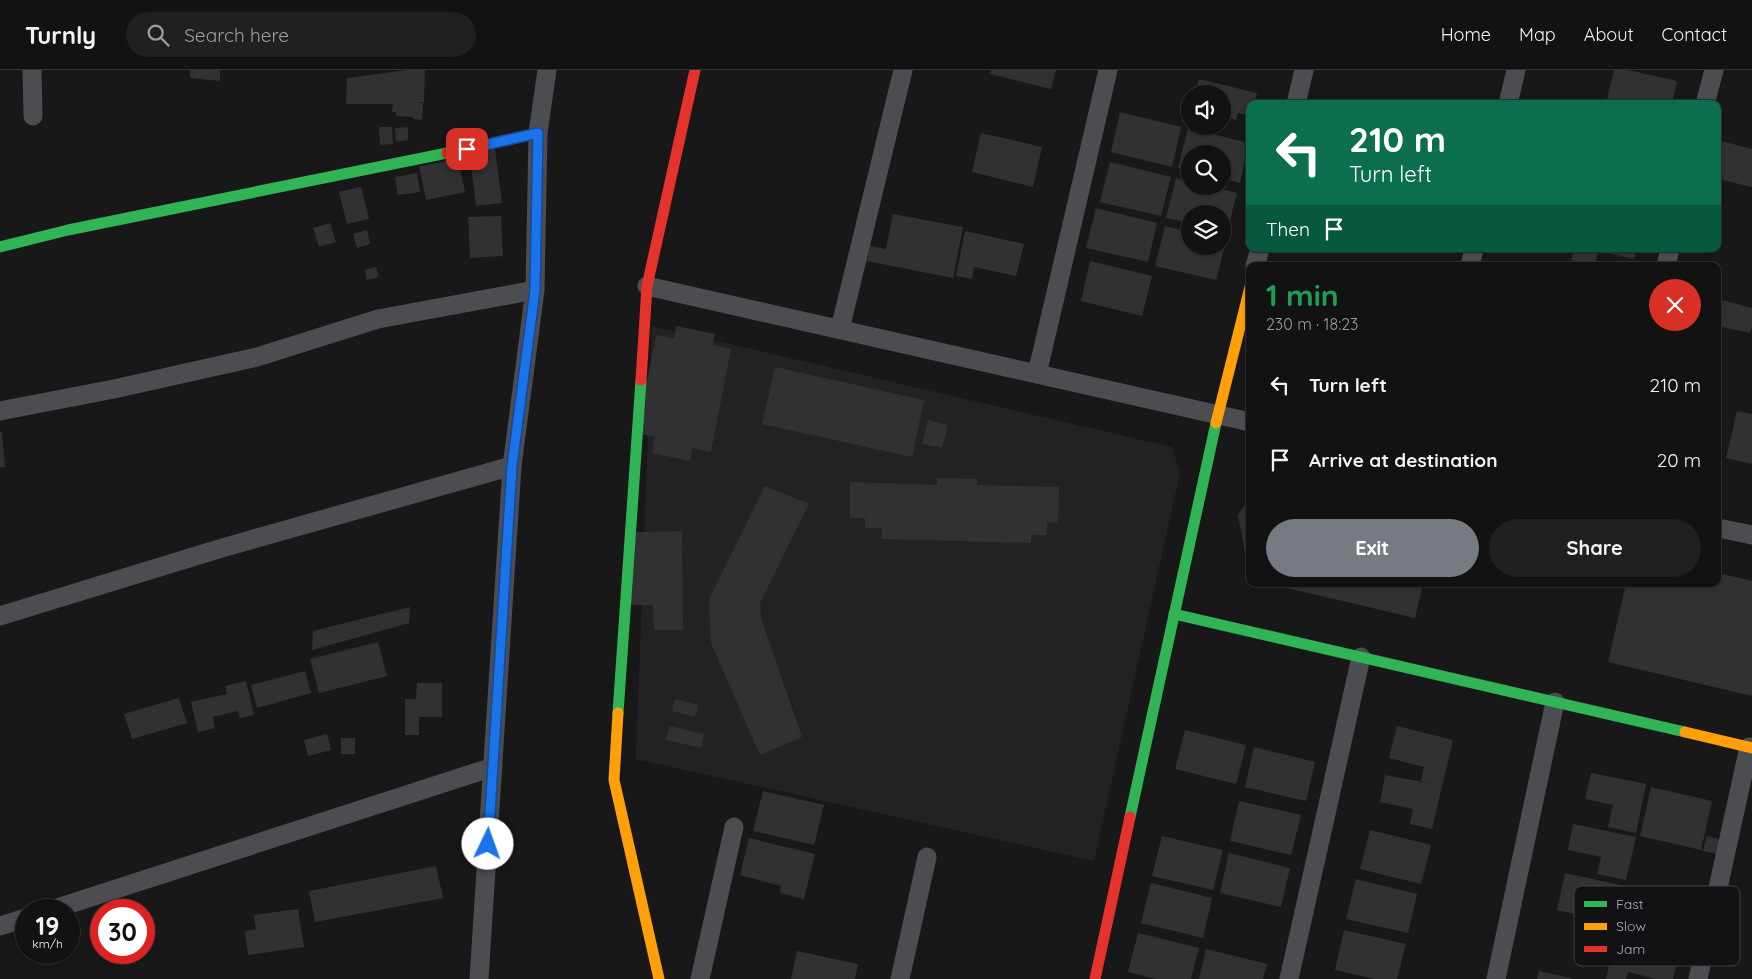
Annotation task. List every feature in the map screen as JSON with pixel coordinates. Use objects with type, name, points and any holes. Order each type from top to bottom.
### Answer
[{"type":"street","points":[[32,70],[33,116]]},
{"type":"street","points":[[479,979],[512,466],[535,290],[538,133],[546,70]]},
{"type":"street","points":[[659,979],[614,780],[647,286],[695,70]]},
{"type":"street","points":[[840,330],[903,70]]},
{"type":"street","points":[[1037,374],[1108,70]]},
{"type":"street","points":[[1297,100],[1304,70]]},
{"type":"street","points":[[1509,100],[1516,70]]},
{"type":"street","points":[[1706,100],[1714,70]]},
{"type":"street","points":[[0,247],[68,230],[359,172],[538,133]]},
{"type":"street","points":[[647,286],[1246,421]]},
{"type":"street","points":[[0,411],[114,389],[256,357],[378,319],[535,290]]},
{"type":"street","points":[[1094,979],[1218,415],[1246,303]]},
{"type":"street","points":[[0,616],[222,548],[512,466]]},
{"type":"street","points":[[1721,529],[1752,536]]},
{"type":"street","points":[[1174,614],[1750,748],[1719,886]]},
{"type":"street","points":[[1289,979],[1361,657]]},
{"type":"street","points":[[1496,979],[1555,702]]},
{"type":"street","points":[[80,901],[493,767]]},
{"type":"street","points":[[700,979],[734,826]]},
{"type":"street","points":[[900,979],[927,857]]},
{"type":"street","points":[[0,926],[15,921]]},
{"type":"street","points":[[1698,979],[1701,966]]},
{"type":"shaded area","points":[[652,326],[1172,447],[1180,473],[1094,861],[636,759]]},
{"type":"building","points":[[190,70],[220,70],[220,81],[190,78]]},
{"type":"building","points":[[407,70],[425,70],[424,102],[417,103],[423,103],[422,120],[413,119],[413,117],[396,116],[396,112],[392,112],[393,104],[346,104],[347,78]]},
{"type":"building","points":[[991,70],[1056,70],[1051,89],[990,74]]},
{"type":"building","points":[[1614,70],[1628,70],[1677,81],[1673,100],[1607,100]]},
{"type":"building","points":[[1199,79],[1224,85],[1197,85]]},
{"type":"building","points":[[1231,87],[1257,93],[1255,100],[1246,100],[1246,115],[1238,113],[1236,120],[1231,119]]},
{"type":"building","points":[[1120,112],[1181,127],[1172,167],[1111,152]]},
{"type":"building","points":[[379,127],[392,127],[393,144],[380,145]]},
{"type":"building","points":[[408,127],[408,140],[396,142],[395,128]]},
{"type":"building","points":[[981,133],[1042,147],[1033,187],[972,172]]},
{"type":"building","points":[[1186,135],[1216,135],[1246,142],[1246,156],[1240,183],[1231,180],[1231,145],[1184,145]]},
{"type":"building","points":[[1721,141],[1752,149],[1752,187],[1721,180]]},
{"type":"building","points":[[495,149],[502,203],[476,206],[469,152]]},
{"type":"building","points":[[1181,156],[1181,169],[1178,168]]},
{"type":"building","points":[[458,159],[465,192],[426,200],[419,166]]},
{"type":"building","points":[[1110,162],[1171,177],[1161,216],[1100,202]]},
{"type":"building","points":[[417,173],[420,192],[398,195],[395,177]]},
{"type":"building","points":[[1176,178],[1181,179],[1181,195],[1231,195],[1231,192],[1237,193],[1231,216],[1231,205],[1181,205],[1181,221],[1166,218]]},
{"type":"building","points":[[361,187],[369,219],[347,224],[339,192]]},
{"type":"building","points":[[1096,208],[1157,223],[1148,262],[1086,248]]},
{"type":"building","points":[[893,214],[963,227],[953,278],[867,261],[870,246],[886,249]]},
{"type":"building","points":[[501,216],[503,256],[470,258],[468,217]]},
{"type":"building","points":[[330,223],[336,242],[319,247],[313,228]]},
{"type":"building","points":[[1165,226],[1181,230],[1181,255],[1222,255],[1216,280],[1155,266]]},
{"type":"building","points":[[367,230],[370,244],[357,248],[353,234]]},
{"type":"building","points":[[965,231],[1024,244],[1016,276],[974,267],[972,279],[956,276]]},
{"type":"building","points":[[1573,252],[1598,252],[1596,262],[1571,260]]},
{"type":"building","points":[[1602,252],[1635,252],[1634,259]]},
{"type":"building","points":[[1090,261],[1152,276],[1142,316],[1081,301]]},
{"type":"building","points":[[376,267],[379,277],[367,280],[365,270]]},
{"type":"building","points":[[1721,300],[1752,308],[1750,333],[1721,327]]},
{"type":"building","points":[[676,326],[715,334],[713,345],[731,349],[711,452],[692,448],[690,461],[652,453],[655,437],[637,433],[656,335],[674,338]]},
{"type":"building","points":[[775,367],[924,400],[912,457],[762,424]]},
{"type":"building","points":[[1737,411],[1752,414],[1752,464],[1726,458]]},
{"type":"building","points":[[928,420],[948,425],[942,448],[922,444]]},
{"type":"building","points":[[0,432],[2,432],[5,467],[0,467]]},
{"type":"building","points":[[937,478],[977,479],[977,485],[1059,487],[1058,523],[1047,522],[1047,535],[1031,535],[1031,543],[882,539],[882,528],[865,528],[865,518],[850,518],[850,482],[937,485]]},
{"type":"building","points":[[765,486],[809,504],[760,603],[761,618],[802,737],[760,755],[711,643],[709,599]]},
{"type":"building","points":[[1246,504],[1246,557],[1238,515]]},
{"type":"building","points":[[682,531],[683,630],[654,630],[653,605],[628,605],[635,532]]},
{"type":"building","points":[[1721,574],[1752,581],[1752,696],[1608,662],[1625,587],[1721,587]]},
{"type":"building","points":[[1283,587],[1422,587],[1415,618]]},
{"type":"building","points":[[410,607],[409,623],[312,650],[313,631]]},
{"type":"building","points":[[378,642],[387,676],[319,693],[310,659]]},
{"type":"building","points":[[305,671],[311,693],[257,708],[251,685]]},
{"type":"building","points":[[246,681],[254,715],[240,718],[238,711],[213,717],[215,728],[198,732],[191,702],[227,694],[225,686]]},
{"type":"building","points":[[417,683],[442,683],[442,717],[419,717],[419,735],[405,735],[405,699],[416,699]]},
{"type":"building","points":[[179,698],[187,723],[132,739],[124,714]]},
{"type":"building","points":[[675,699],[698,705],[695,717],[672,711]]},
{"type":"building","points":[[669,726],[704,734],[701,748],[666,740]]},
{"type":"building","points":[[1397,726],[1453,740],[1432,829],[1410,824],[1413,809],[1380,802],[1385,775],[1434,784],[1421,781],[1424,767],[1389,758]]},
{"type":"building","points":[[1185,730],[1246,745],[1236,784],[1175,769]]},
{"type":"building","points":[[327,734],[331,750],[308,756],[304,740]]},
{"type":"building","points":[[341,738],[355,738],[355,754],[341,754]]},
{"type":"building","points":[[1254,747],[1315,762],[1306,801],[1245,787]]},
{"type":"building","points":[[1591,773],[1646,784],[1636,833],[1608,827],[1613,805],[1585,799]]},
{"type":"building","points":[[1651,787],[1712,801],[1701,850],[1640,836]]},
{"type":"building","points":[[763,791],[824,805],[814,845],[753,831]]},
{"type":"building","points":[[1239,801],[1301,815],[1291,855],[1230,841]]},
{"type":"building","points":[[1573,824],[1636,837],[1626,880],[1597,874],[1601,857],[1568,850]]},
{"type":"building","points":[[1370,830],[1431,845],[1421,884],[1360,869]]},
{"type":"building","points":[[1162,836],[1223,850],[1213,890],[1152,876]]},
{"type":"building","points":[[1707,836],[1725,841],[1721,855],[1703,851]]},
{"type":"building","points":[[749,838],[815,854],[804,899],[780,893],[781,886],[740,875]]},
{"type":"building","points":[[1229,853],[1290,868],[1281,907],[1220,893]]},
{"type":"building","points":[[436,866],[443,898],[315,922],[309,891]]},
{"type":"building","points":[[1565,873],[1624,886],[1574,886],[1574,914],[1557,910]]},
{"type":"building","points":[[1356,879],[1417,894],[1408,933],[1346,919]]},
{"type":"building","points":[[1151,883],[1212,898],[1203,938],[1141,923]]},
{"type":"building","points":[[298,909],[304,947],[248,955],[245,931],[256,929],[254,915]]},
{"type":"building","points":[[1344,930],[1406,944],[1397,979],[1375,979],[1335,970]]},
{"type":"building","points":[[1138,933],[1199,948],[1191,979],[1156,979],[1128,972]]},
{"type":"building","points":[[1206,949],[1267,964],[1263,979],[1199,979]]},
{"type":"building","points":[[797,951],[858,964],[855,979],[791,979]]},
{"type":"building","points":[[1609,966],[1676,966],[1673,979],[1656,979],[1628,972],[1626,979],[1606,979]]},
{"type":"building","points":[[1539,971],[1571,978],[1571,979],[1537,979]]},
{"type":"traffic: fast","points":[[0,247],[68,230],[447,153]]},
{"type":"traffic: fast","points":[[618,713],[641,380]]},
{"type":"traffic: fast","points":[[1130,817],[1216,423]]},
{"type":"traffic: fast","points":[[1174,614],[1685,732]]},
{"type":"traffic: slow","points":[[1216,423],[1246,303]]},
{"type":"traffic: slow","points":[[618,713],[614,780],[659,979]]},
{"type":"traffic: slow","points":[[1685,732],[1752,748]]},
{"type":"traffic: jam","points":[[641,380],[647,286],[695,70]]},
{"type":"traffic: jam","points":[[447,153],[538,133]]},
{"type":"traffic: jam","points":[[1095,979],[1130,817]]},
{"type":"route","points":[[467,149],[538,133],[535,290],[512,466],[488,844]]}]
